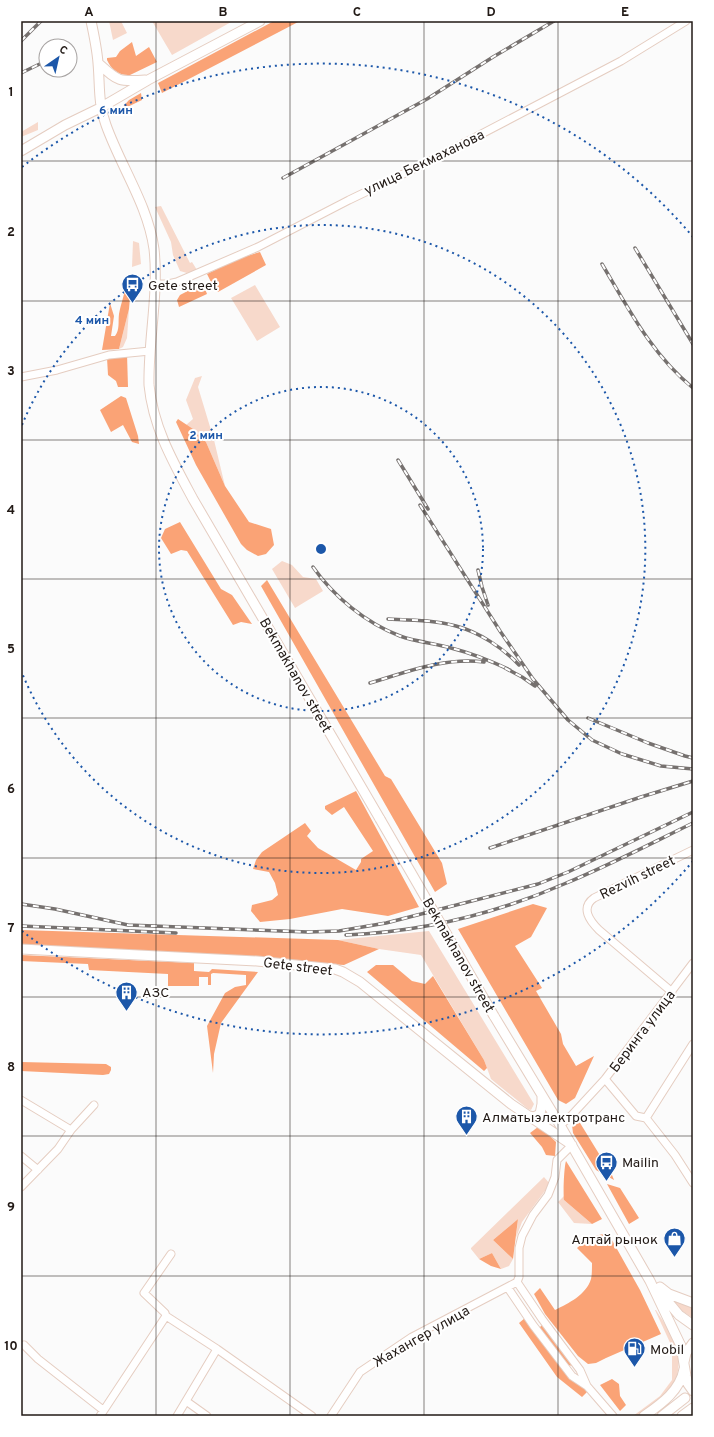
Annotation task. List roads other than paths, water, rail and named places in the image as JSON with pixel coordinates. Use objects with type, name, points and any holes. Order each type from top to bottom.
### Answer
[{"type":"main road","name":"Bekmakhanov street","points":[[91,21],[98,63],[100,108],[106,126],[147,220],[154,250],[155,284],[149,385],[150,402],[165,447],[193,499],[494,1016],[542,1094],[650,1280]]},
{"type":"main road","points":[[21,151],[65,125],[100,108],[148,80],[260,21]]},
{"type":"main road","points":[[98,63],[116,78],[126,82],[148,80]]},
{"type":"main road","name":"Gete street","points":[[21,949],[257,961],[335,969],[360,982],[511,1104],[572,1145]]},
{"type":"main road","points":[[526,1115],[534,1117],[540,1114],[542,1094]]},
{"type":"main road","points":[[650,1280],[669,1294],[693,1303]]},
{"type":"main road","points":[[650,1280],[679,1315],[693,1325]]},
{"type":"main road","points":[[650,1280],[681,1346],[688,1384],[693,1391]]},
{"type":"main road","points":[[644,1416],[672,1392],[682,1377],[686,1353],[693,1343]]},
{"type":"main road","points":[[662,1416],[685,1398]]},
{"type":"main road","points":[[682,1416],[692,1408]]},
{"type":"street","name":"улица Бекмаханова","points":[[155,284],[177,282],[258,248],[349,200],[426,163],[621,61],[686,21]]},
{"type":"street","points":[[21,377],[56,370],[110,355],[150,351]]},
{"type":"street","name":"Rezvih street","points":[[672,992],[598,930],[588,918],[587,910],[590,901],[594,898],[693,850]]},
{"type":"street","name":"Беринга улица","points":[[560,1125],[569,1118],[605,1079],[693,963]]},
{"type":"street","points":[[693,1044],[646,1118],[675,1155],[693,1182]]},
{"type":"street","name":"Беринга улица","points":[[605,1079],[636,1116],[646,1118]]},
{"type":"street","points":[[21,1100],[71,1130]]},
{"type":"street","points":[[21,1187],[58,1149],[71,1130],[94,1105]]},
{"type":"street","points":[[572,1145],[557,1160],[555,1177],[548,1195],[533,1215],[522,1236],[519,1248],[519,1277],[517,1282],[542,1319],[580,1370],[587,1386]]},
{"type":"street","points":[[21,1156],[38,1170]]},
{"type":"street","points":[[171,1254],[144,1293],[165,1313],[166,1316],[217,1349],[312,1416]]},
{"type":"street","name":"Жахангер улица","points":[[331,1416],[360,1372],[412,1338],[517,1282]]},
{"type":"street","points":[[508,1288],[533,1325],[572,1376],[587,1386],[613,1416]]},
{"type":"street","points":[[24,1345],[38,1359],[102,1413],[166,1316]]},
{"type":"street","points":[[177,1416],[217,1349]]},
{"type":"street","points":[[186,1401],[207,1416]]},
{"type":"railway","points":[[21,41],[41,21]]},
{"type":"railway","points":[[283,178],[427,99],[493,57],[554,21]]},
{"type":"railway","points":[[21,73],[38,65]]},
{"type":"railway","points":[[635,248],[693,344]]},
{"type":"railway","points":[[602,264],[631,314],[653,346],[678,375],[693,388]]},
{"type":"railway","points":[[398,460],[428,509]]},
{"type":"railway","points":[[420,505],[500,631],[533,679],[568,720],[592,740],[622,754],[661,766],[693,769]]},
{"type":"railway","points":[[313,567],[321,578],[341,599],[363,616],[387,631],[406,638],[466,652],[510,670]]},
{"type":"railway","points":[[478,570],[488,605]]},
{"type":"railway","points":[[388,619],[431,621],[465,629],[490,641],[519,665]]},
{"type":"railway","points":[[370,683],[426,666],[469,661],[484,662]]},
{"type":"railway","points":[[505,668],[535,686]]},
{"type":"railway","points":[[588,718],[648,743],[693,758]]},
{"type":"railway","points":[[490,848],[693,781]]},
{"type":"railway","points":[[21,904],[55,909],[128,925],[308,932],[339,931],[386,923],[538,884],[568,872],[693,812]]},
{"type":"railway","points":[[346,935],[402,930],[457,920],[484,913],[538,895],[597,870],[693,823]]},
{"type":"railway","points":[[21,926],[176,933]]},
{"type":"place","name":"Gete street","points":[[133,304]]},
{"type":"place","name":"АЗС","points":[[126,1012]]},
{"type":"place","name":"Алматыэлектротранс","points":[[467,1136]]},
{"type":"place","name":"Mailin","points":[[606,1182]]},
{"type":"place","name":"Алтай рынок","points":[[674,1258]]},
{"type":"place","name":"Mobil","points":[[635,1368]]}]
